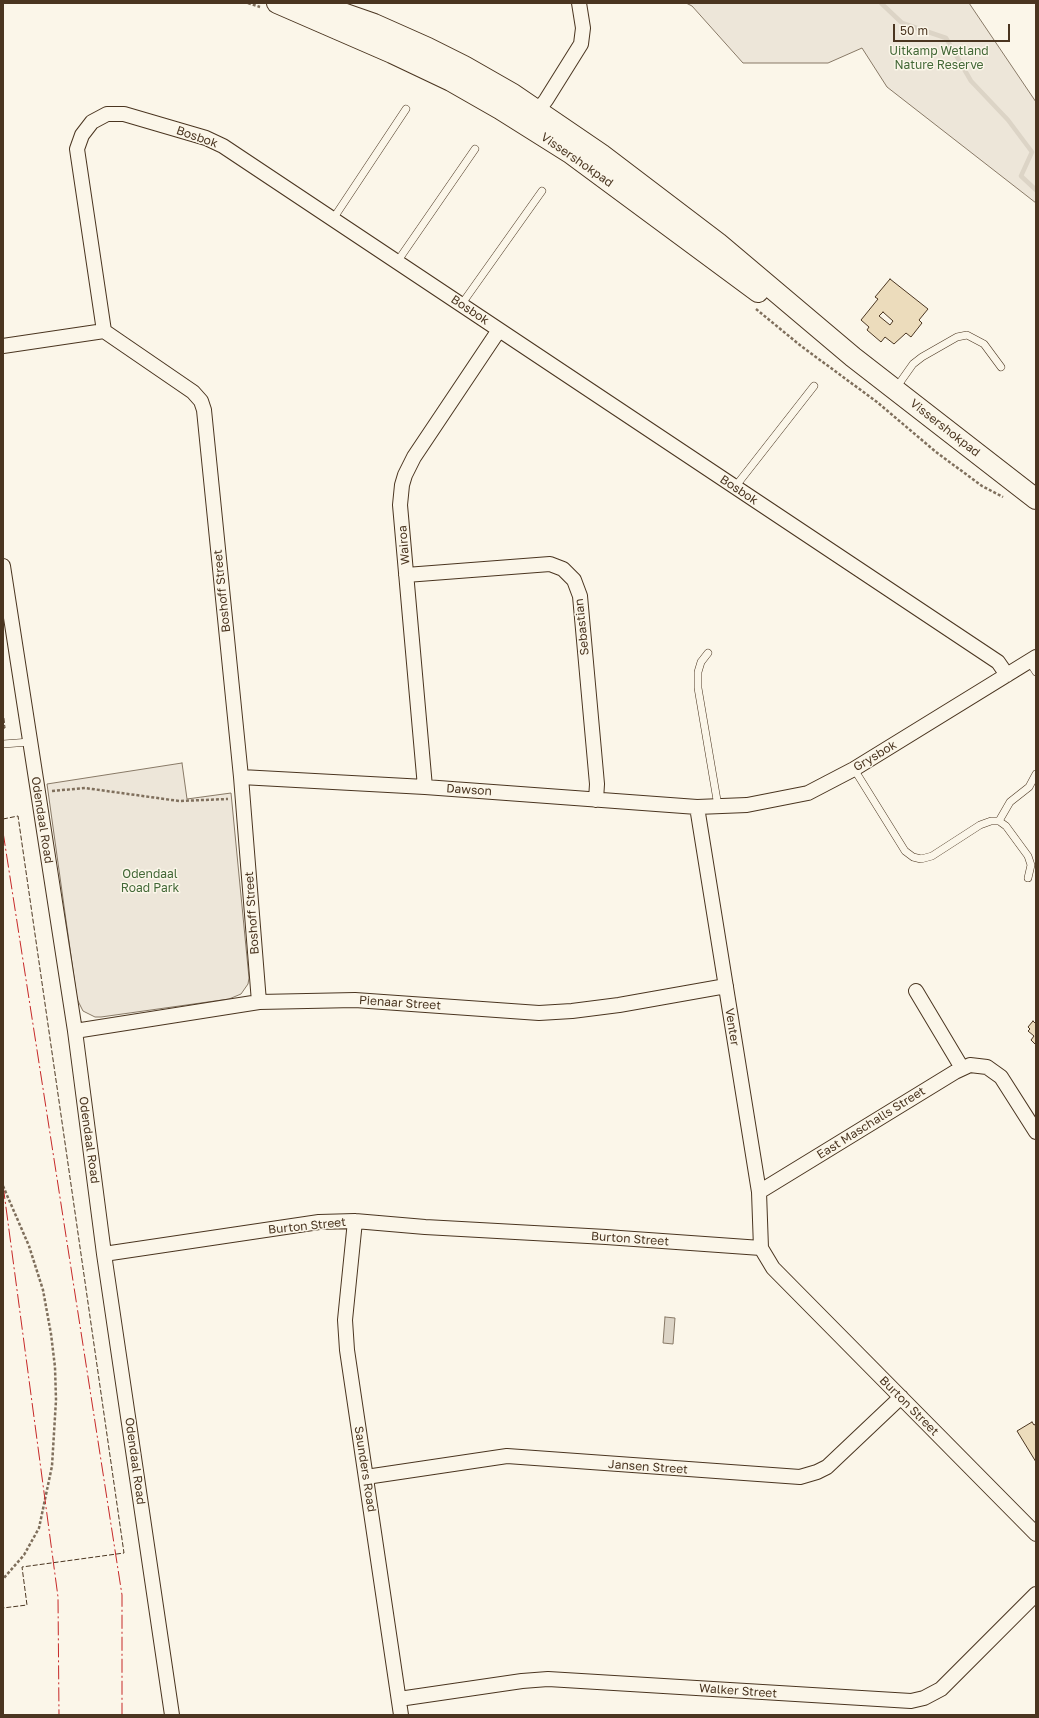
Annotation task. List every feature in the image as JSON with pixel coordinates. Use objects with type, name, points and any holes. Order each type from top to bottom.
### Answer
[{"type":"main road","name":"Vissershokpad","points":[[314,3],[374,24],[464,66],[532,118]]},
{"type":"main road","name":"Vissershokpad","points":[[269,5],[392,52],[532,118],[601,154],[718,243],[853,357],[1036,499]]},
{"type":"street","points":[[532,118],[581,44],[583,28],[579,3]]},
{"type":"street","name":"Bosbok","points":[[104,331],[78,156],[79,142],[88,125],[99,117],[111,114],[124,114],[212,140],[998,662],[1007,675]]},
{"type":"street","name":"Wairoa","points":[[425,787],[400,504],[402,485],[414,457],[499,330]]},
{"type":"street","points":[[3,346],[104,331]]},
{"type":"street","name":"Boshoff Street","points":[[104,331],[193,392],[201,401],[204,410],[242,777],[259,1002]]},
{"type":"street","name":"Sebastian","points":[[406,575],[550,564],[563,569],[574,580],[580,596],[597,784],[596,800]]},
{"type":"street","name":"Odendaal Road","points":[[3,566],[74,1031],[104,1254],[172,1715]]},
{"type":"street","name":"Grysbok","points":[[697,807],[747,805],[808,793],[854,769],[1007,675],[1034,663]]},
{"type":"street","name":"Dawson","points":[[242,777],[425,787],[697,807]]},
{"type":"street","name":"Venter","points":[[697,807],[759,1192],[761,1248]]},
{"type":"street","name":"Pienaar Street","points":[[74,1031],[259,1002],[355,1000],[539,1013],[596,1008],[726,986]]},
{"type":"street","points":[[916,991],[962,1068]]},
{"type":"street","name":"East Maschalls Street","points":[[759,1192],[962,1068],[970,1065],[987,1067],[1001,1077],[1036,1132]]},
{"type":"street","name":"Burton Street","points":[[104,1254],[319,1222],[355,1221],[425,1227],[606,1237],[761,1248],[773,1268],[1036,1534]]},
{"type":"street","name":"Saunders Road","points":[[355,1221],[345,1320],[346,1350],[401,1715]]},
{"type":"street","name":"Jansen Street","points":[[366,1477],[507,1456],[800,1477],[817,1472],[827,1467],[901,1397]]},
{"type":"street","name":"Walker Street","points":[[399,1699],[535,1679],[563,1679],[911,1701],[924,1698],[941,1689],[1036,1594]]},
{"type":"lane","points":[[333,219],[406,109]]},
{"type":"lane","points":[[397,262],[474,148]]},
{"type":"lane","points":[[461,305],[542,191]]},
{"type":"lane","points":[[895,390],[914,364],[922,357],[957,337],[967,335],[984,344],[1001,367]]},
{"type":"lane","points":[[735,487],[814,386]]},
{"type":"lane","points":[[708,653],[701,662],[698,672],[698,688],[718,806]]},
{"type":"lane","points":[[3,744],[30,742]]},
{"type":"lane","points":[[854,769],[905,851],[913,857],[920,859],[932,856],[980,825],[991,821],[999,821],[1006,826],[1028,856],[1030,866],[1028,878]]},
{"type":"lane","points":[[999,821],[1010,802],[1029,786],[1036,774]]},
{"type":"path","points":[[248,3],[269,5]]},
{"type":"path","points":[[753,307],[801,346],[877,402],[936,452],[982,486],[1004,498]]},
{"type":"path","points":[[38,792],[85,788],[179,801],[243,798]]},
{"type":"path","points":[[3,1186],[29,1246],[42,1290],[51,1334],[55,1367],[56,1400],[52,1466],[39,1528],[24,1555],[3,1579]]},
{"type":"green space","name":"Uitkamp Wetland Nature Reserve","points":[[686,3],[969,3],[1036,102],[1036,203],[887,87],[862,48],[828,63],[743,63],[692,6]]},
{"type":"green space","name":"Odendaal Road Park","points":[[182,763],[187,799],[231,793],[249,978],[248,984],[241,994],[229,999],[95,1017],[83,1011],[77,999],[47,784]]},
{"type":"shaded area","points":[[665,1317],[675,1318],[673,1344],[663,1343]]},
{"type":"building","points":[[890,279],[928,309],[919,320],[922,323],[911,337],[906,333],[894,344],[885,337],[881,342],[867,330],[869,327],[861,320],[878,299],[875,297]],"holes":[[[883,312],[893,321],[890,325],[879,316]]]},
{"type":"building","points":[[1033,1021],[1035,1023],[1036,1021],[1036,1045],[1031,1040],[1034,1036],[1028,1031],[1030,1029],[1028,1027]]},
{"type":"building","points":[[1032,1422],[1034,1425],[1036,1424],[1036,1462],[1017,1431]]},
{"type":"waterway","points":[[881,3],[902,23],[946,38],[971,81],[1008,120],[1032,152],[1021,176],[1036,190]]},
{"type":"fence","points":[[3,711],[5,728],[3,728]]},
{"type":"fence","points":[[3,819],[18,816],[124,1553],[22,1567],[27,1605],[3,1608]]},
{"type":"power","points":[[3,832],[122,1595],[122,1715]]},
{"type":"power","points":[[3,1185],[58,1597],[59,1715]]}]
